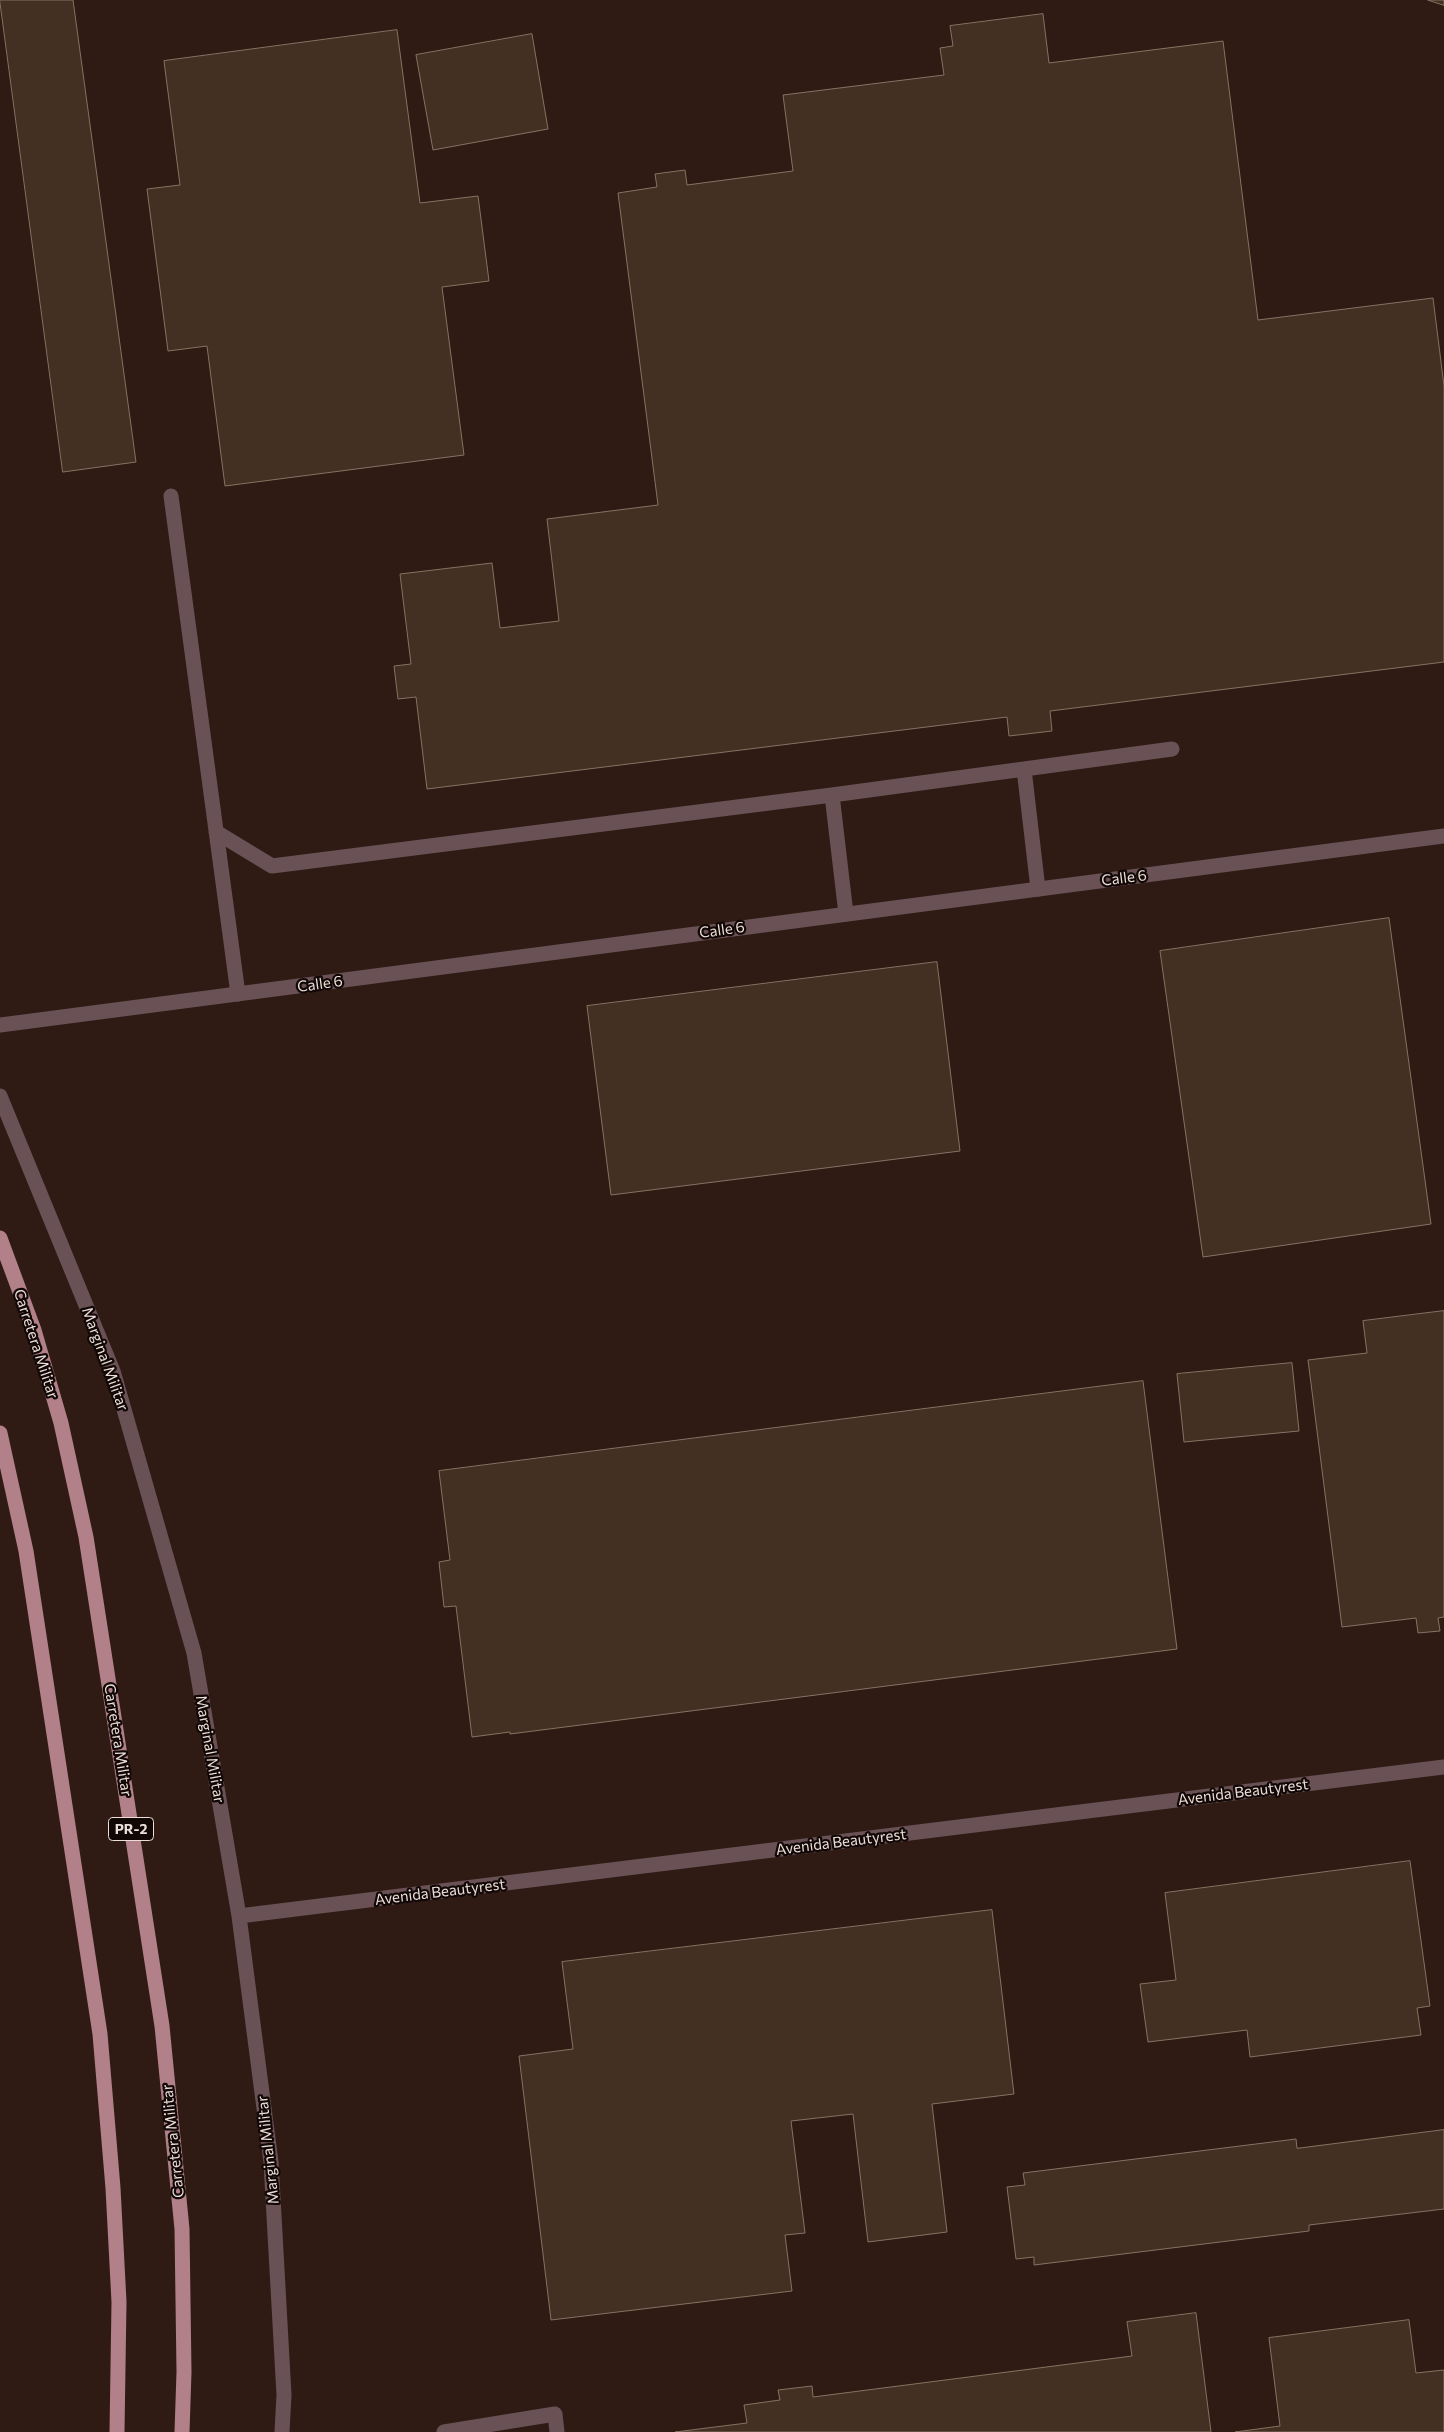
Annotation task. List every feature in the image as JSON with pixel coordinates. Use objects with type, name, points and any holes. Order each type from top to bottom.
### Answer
[{"type":"main road","name":"Carretera Militar","points":[[0,1238],[34,1330],[61,1423],[86,1537],[162,2026],[182,2229],[184,2372],[182,2432]]},
{"type":"main road","points":[[0,1433],[26,1551],[100,2034],[113,2188],[119,2302],[117,2432]]},
{"type":"street","points":[[171,496],[238,994]]},
{"type":"street","points":[[216,832],[272,866],[832,795],[1172,749]]},
{"type":"street","points":[[1024,769],[1038,889]]},
{"type":"street","points":[[832,795],[846,914]]},
{"type":"street","name":"Calle 6","points":[[0,1025],[1444,836]]},
{"type":"street","name":"Marginal Militar","points":[[0,1096],[116,1380],[194,1653],[239,1916],[271,2162],[284,2395],[282,2432]]},
{"type":"street","name":"Avenida Beautyrest","points":[[239,1916],[1444,1767]]},
{"type":"street","points":[[444,2432],[555,2414],[557,2432]]},
{"type":"building","points":[[0,0],[73,0],[136,462],[63,472]]},
{"type":"building","points":[[1428,0],[1444,0],[1444,5]]},
{"type":"building","points":[[1043,14],[1049,63],[1223,41],[1258,320],[1433,298],[1444,386],[1444,662],[1050,711],[1052,731],[1009,736],[1007,717],[427,789],[416,697],[398,699],[394,666],[411,664],[400,574],[492,563],[500,628],[559,621],[547,519],[658,505],[618,193],[657,187],[655,174],[685,170],[687,185],[793,171],[783,95],[944,75],[940,48],[953,46],[950,26]]},
{"type":"building","points":[[397,30],[420,203],[478,196],[489,281],[442,287],[464,455],[225,486],[207,346],[168,351],[147,189],[180,185],[164,61]]},
{"type":"building","points":[[532,34],[548,129],[433,150],[416,55]]},
{"type":"building","points":[[1389,918],[1431,1224],[1203,1257],[1160,951]]},
{"type":"building","points":[[937,962],[960,1151],[611,1195],[587,1006]]},
{"type":"building","points":[[1444,1311],[1444,1617],[1438,1618],[1440,1631],[1418,1633],[1416,1618],[1342,1627],[1308,1360],[1367,1353],[1363,1321]]},
{"type":"building","points":[[1292,1363],[1299,1431],[1184,1442],[1177,1374]]},
{"type":"building","points":[[1143,1381],[1177,1649],[510,1734],[510,1732],[472,1737],[456,1606],[444,1607],[439,1562],[450,1560],[439,1471]]},
{"type":"building","points":[[1410,1861],[1430,2006],[1417,2008],[1421,2035],[1250,2057],[1247,2030],[1148,2042],[1140,1984],[1176,1980],[1165,1893]]},
{"type":"building","points":[[992,1910],[1014,2094],[932,2104],[947,2232],[868,2242],[853,2114],[791,2121],[805,2233],[785,2235],[792,2291],[551,2320],[519,2056],[573,2049],[562,1962]]},
{"type":"building","points":[[1444,2130],[1444,2209],[1309,2225],[1309,2231],[1034,2265],[1034,2257],[1016,2259],[1007,2187],[1025,2185],[1023,2173],[1296,2139],[1297,2148]]},
{"type":"building","points":[[1196,2313],[1211,2432],[675,2432],[747,2423],[744,2405],[780,2400],[778,2390],[812,2386],[813,2397],[1132,2356],[1127,2322]]},
{"type":"building","points":[[1409,2320],[1416,2373],[1444,2370],[1444,2432],[1235,2432],[1280,2426],[1269,2338]]}]
